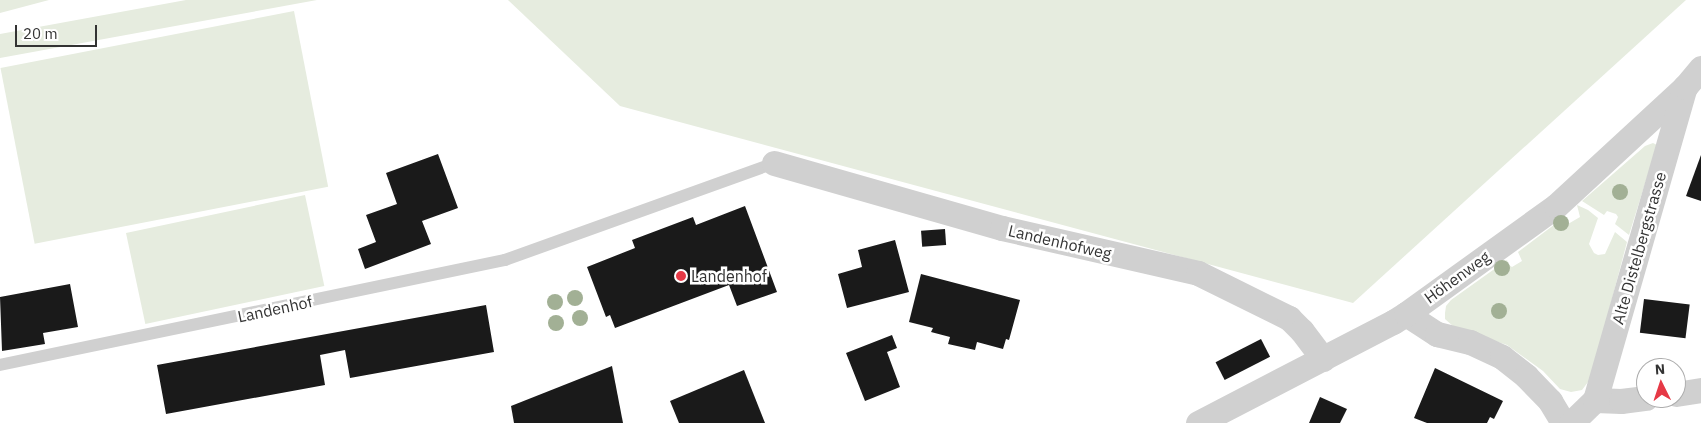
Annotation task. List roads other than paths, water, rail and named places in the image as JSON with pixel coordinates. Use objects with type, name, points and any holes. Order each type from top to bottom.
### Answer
[{"type":"street","name":"Alte Distelbergstrasse","points":[[1595,400],[1685,88],[1701,68]]},
{"type":"street","name":"Höhenweg","points":[[1198,423],[1406,314],[1556,206],[1685,88]]},
{"type":"street","name":"Landenhofweg","points":[[774,163],[1002,228],[1198,273],[1288,318],[1302,331],[1323,359]]},
{"type":"street","points":[[1406,314],[1437,334],[1470,342],[1502,357],[1526,376],[1550,400],[1563,423]]},
{"type":"street","points":[[1686,392],[1701,390]]},
{"type":"street","points":[[1571,423],[1595,400],[1621,402],[1636,400]]},
{"type":"lane","name":"Landenhof","points":[[0,365],[505,260],[774,163]]},
{"type":"place","name":"Landenhof","points":[[681,276]]}]
